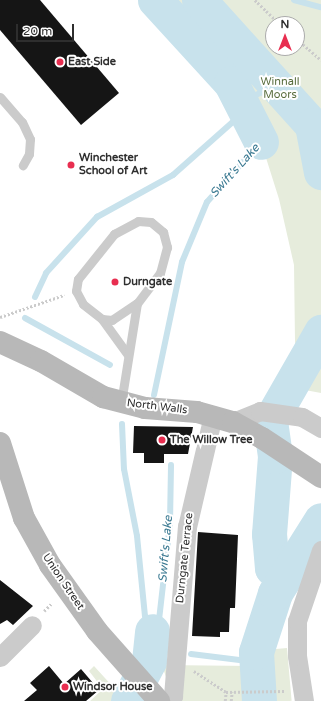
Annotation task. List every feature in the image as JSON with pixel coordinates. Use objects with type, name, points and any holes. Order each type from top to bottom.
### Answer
[{"type":"street","name":"North Walls","points":[[0,342],[41,361],[103,397],[121,402],[212,415],[233,422],[262,438],[321,477]]},
{"type":"street","name":"North Walls","points":[[0,358],[12,355],[41,361]]},
{"type":"street","points":[[233,422],[260,411],[302,417],[321,428]]},
{"type":"street","name":"Durngate Terrace","points":[[159,697],[173,696],[174,666],[187,527],[212,415]]},
{"type":"street","name":"Union Street","points":[[0,443],[24,518],[66,588],[97,631],[159,697]]},
{"type":"street","points":[[304,701],[297,656],[297,621],[321,550]]},
{"type":"street","points":[[0,657],[32,624]]},
{"type":"lane","points":[[0,97],[22,122],[30,139],[28,154],[23,165]]},
{"type":"lane","points":[[102,319],[112,320],[137,303],[160,273],[167,247],[162,232],[151,222],[138,221],[114,234],[78,278],[76,291],[83,304],[102,319],[128,355]]},
{"type":"lane","points":[[121,402],[137,303]]},
{"type":"path","points":[[255,0],[272,16]]},
{"type":"path","points":[[305,46],[321,60]]},
{"type":"path","points":[[0,317],[76,291]]},
{"type":"path","points":[[32,624],[66,588]]},
{"type":"path","points":[[196,671],[226,692],[267,691]]},
{"type":"path","points":[[225,701],[226,692]]},
{"type":"path","points":[[231,701],[232,692]]},
{"type":"green space","name":"Winnall Moors","points":[[155,0],[321,0],[321,393],[305,390],[295,342],[294,265],[279,199],[261,142],[231,83]]},
{"type":"green space","points":[[287,648],[292,701],[267,701],[262,650]]},
{"type":"green space","points":[[162,665],[252,666],[252,701],[174,701]]},
{"type":"green space","points":[[94,666],[126,701],[90,701],[103,689],[89,671]]},
{"type":"building","name":"East Side","points":[[0,0],[40,0],[119,93],[81,125],[0,30]]},
{"type":"building","name":"The Willow Tree","points":[[134,426],[193,427],[188,454],[164,454],[164,463],[144,463],[144,453],[133,453]]},
{"type":"building","points":[[198,532],[238,535],[235,608],[230,608],[229,632],[220,632],[220,637],[192,636]]},
{"type":"building","points":[[0,580],[33,606],[13,625],[7,620],[0,624]]},
{"type":"building","name":"Windsor House","points":[[49,666],[64,684],[81,669],[99,690],[86,701],[24,701],[37,690],[30,683]]},
{"type":"waterway","name":"Swift's Lake","points":[[155,0],[231,83],[261,142]]},
{"type":"waterway","points":[[199,0],[312,125],[321,172]]},
{"type":"waterway","points":[[294,0],[321,7]]},
{"type":"waterway","points":[[241,103],[276,84]]},
{"type":"waterway","points":[[35,297],[46,273],[97,217],[173,175],[245,111]]},
{"type":"waterway","name":"Swift's Lake","points":[[154,395],[182,262],[207,202],[261,142]]},
{"type":"waterway","points":[[25,318],[110,365]]},
{"type":"waterway","points":[[283,577],[272,568],[269,534],[275,456],[270,421],[321,332]]},
{"type":"waterway","points":[[122,424],[124,469],[137,536],[145,616],[152,631]]},
{"type":"waterway","name":"Swift's Lake","points":[[152,631],[159,620],[170,523],[171,465]]},
{"type":"waterway","points":[[259,701],[256,652],[275,593],[321,520]]},
{"type":"waterway","name":"Swift's Lake","points":[[128,701],[149,661],[152,631]]},
{"type":"waterway","name":"Swift's Lake","points":[[152,649],[159,650]]},
{"type":"waterway","points":[[191,654],[256,662]]},
{"type":"place","name":"East Side","points":[[60,62]]},
{"type":"place","name":"Winchester School of Art","points":[[71,165]]},
{"type":"place","name":"Durngate","points":[[115,282]]},
{"type":"place","name":"The Willow Tree","points":[[162,440]]},
{"type":"place","name":"Windsor House","points":[[65,687]]}]
